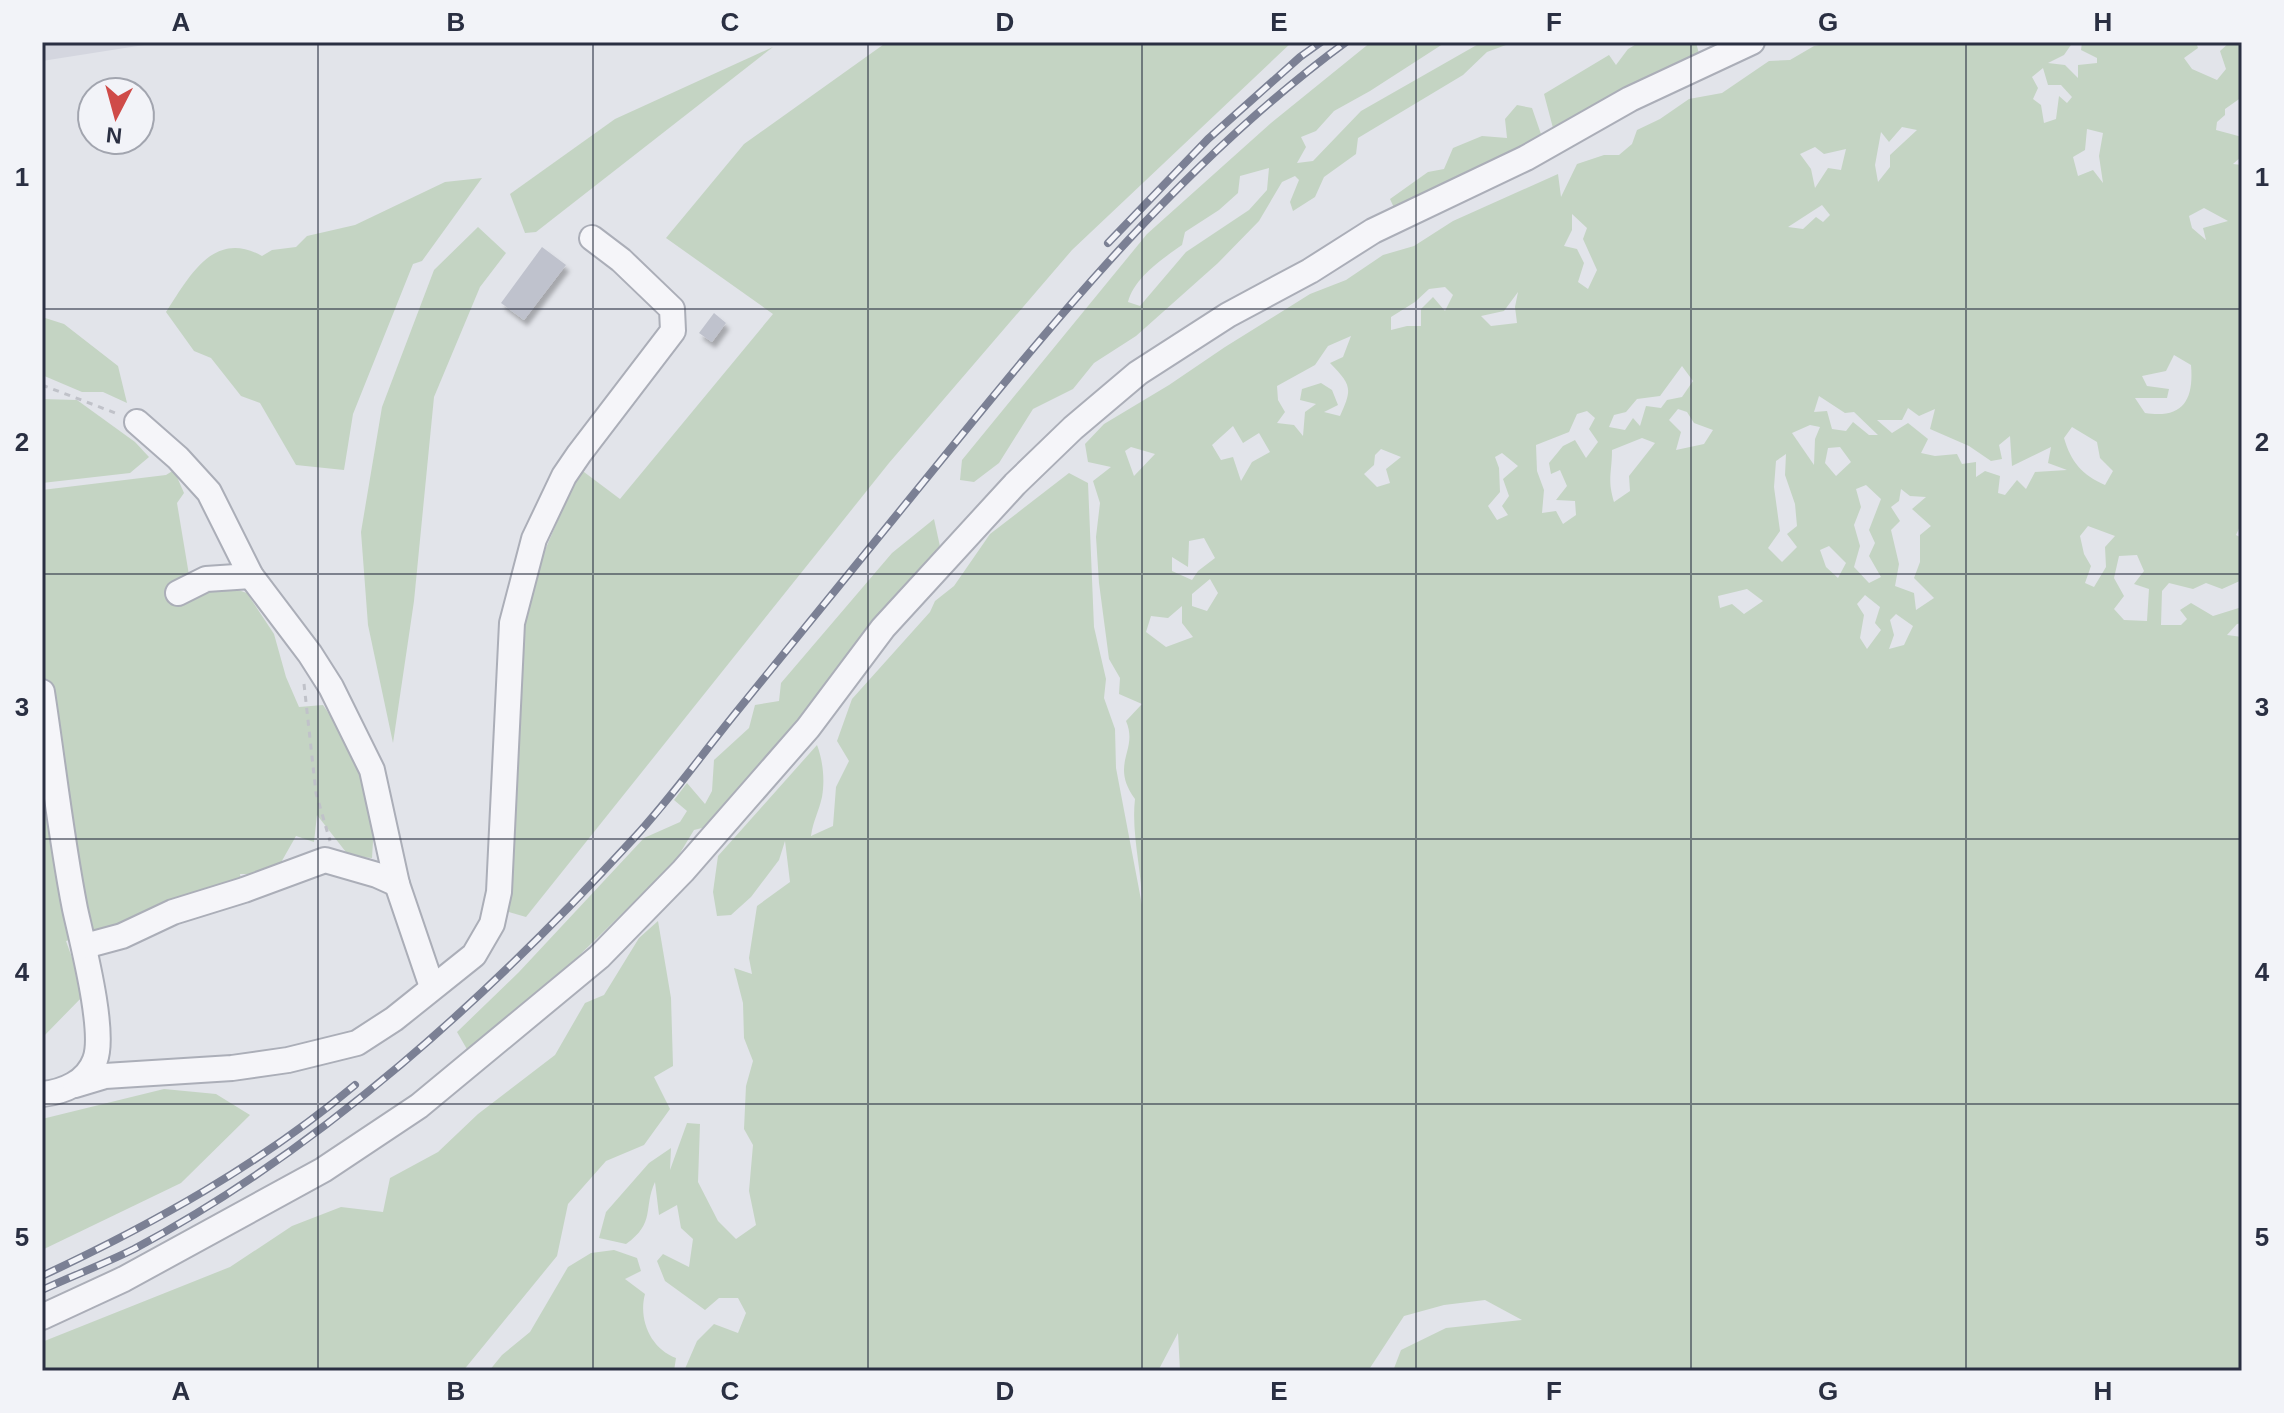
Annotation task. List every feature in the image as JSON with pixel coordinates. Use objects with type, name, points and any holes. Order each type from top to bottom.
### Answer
[{"type":"lane","points":[[42,1317],[124,1279],[323,1170],[419,1106],[599,957],[683,871],[808,728],[883,628],[995,505],[1073,428],[1138,373],[1228,315],[1310,271],[1373,231],[1526,158],[1630,99],[1752,42]]},
{"type":"lane","points":[[42,1094],[105,1076],[232,1068],[288,1060],[357,1043],[394,1019],[474,955],[492,924],[499,892],[512,623],[534,539],[571,465],[673,331],[672,309],[621,260],[592,238]]},
{"type":"lane","points":[[137,422],[178,458],[209,492],[251,576],[331,687],[372,770],[397,884],[432,987]]},
{"type":"lane","points":[[178,593],[206,579],[251,576]]},
{"type":"lane","points":[[42,692],[98,1041],[96,1058],[88,1074],[75,1085]]},
{"type":"lane","points":[[85,946],[122,936],[173,912],[325,860],[397,884]]},
{"type":"path","points":[[42,385],[137,422]]},
{"type":"path","points":[[310,654],[303,691],[316,793],[331,847],[325,860]]},
{"type":"shaded area","points":[[42,42],[163,42],[42,61]]},
{"type":"green space","points":[[887,42],[1292,42],[1072,250],[889,463],[526,917],[505,911],[520,608],[580,469],[620,499],[773,314],[666,238],[744,144]]},
{"type":"green space","points":[[1371,42],[1446,42],[1334,111],[1316,131],[1301,137],[1306,147],[1297,163],[1313,161],[1361,111],[1482,42],[1514,42],[1487,52],[1463,75],[1358,138],[1356,154],[1324,177],[1315,197],[1293,211],[1290,202],[1299,180],[1295,176],[1282,182],[1259,221],[1218,263],[1136,336],[1094,363],[1073,389],[1033,409],[999,463],[974,482],[960,480],[962,460],[1147,234],[1271,123]],"holes":[[[1269,168],[1267,190],[1249,210],[1186,252],[1140,306],[1128,302],[1142,277],[1182,245],[1185,232],[1219,210],[1238,193],[1240,176]]]},
{"type":"green space","points":[[1640,42],[1696,42],[1699,54],[1669,73],[1553,128],[1544,94],[1609,55],[1616,65],[1628,49]]},
{"type":"green space","points":[[1836,42],[1852,45],[1853,42],[2073,42],[2064,55],[2048,63],[2065,65],[2078,78],[2078,65],[2097,63],[2097,58],[2081,50],[2082,42],[2196,42],[2198,48],[2184,58],[2192,69],[2217,80],[2226,69],[2220,51],[2230,42],[2242,42],[2242,97],[2225,109],[2216,130],[2242,137],[2242,156],[2233,164],[2242,165],[2242,522],[2236,535],[2242,538],[2242,580],[2222,589],[2206,583],[2193,589],[2169,583],[2162,591],[2161,625],[2181,625],[2187,619],[2180,610],[2191,603],[2213,616],[2242,607],[2242,623],[2227,635],[2242,637],[2242,1371],[1393,1371],[1401,1350],[1446,1328],[1522,1320],[1485,1300],[1444,1305],[1404,1316],[1368,1371],[1180,1371],[1178,1333],[1158,1371],[684,1371],[697,1341],[714,1324],[738,1333],[746,1313],[738,1298],[719,1298],[705,1310],[665,1281],[657,1261],[663,1254],[689,1267],[693,1239],[681,1228],[677,1205],[659,1215],[655,1182],[645,1222],[635,1236],[626,1244],[599,1238],[606,1212],[649,1163],[671,1148],[670,1170],[687,1123],[700,1124],[698,1182],[718,1221],[736,1239],[756,1225],[749,1191],[753,1145],[744,1129],[746,1086],[753,1061],[744,1038],[743,1003],[734,968],[752,974],[749,958],[757,906],[790,882],[785,841],[779,860],[751,897],[731,915],[717,916],[713,892],[718,856],[817,745],[823,784],[811,836],[833,826],[836,787],[849,761],[837,741],[852,699],[930,612],[935,601],[954,586],[990,534],[1069,473],[1088,483],[1094,627],[1106,679],[1104,698],[1115,729],[1116,768],[1142,905],[1134,825],[1135,799],[1124,776],[1124,766],[1129,741],[1126,721],[1142,704],[1119,694],[1120,678],[1109,659],[1096,537],[1100,503],[1093,481],[1111,467],[1088,462],[1085,444],[1104,424],[1310,294],[1346,280],[1383,255],[1414,246],[1453,221],[1558,174],[1561,197],[1577,164],[1604,155],[1619,155],[1632,144],[1637,130],[1689,99],[1722,93],[1769,61],[1790,60],[1814,46]],"holes":[[[2043,68],[2048,85],[2061,85],[2072,97],[2067,103],[2059,96],[2056,119],[2044,123],[2041,105],[2033,99],[2038,88],[2032,77]],[[1902,127],[1917,130],[1890,155],[1890,167],[1878,182],[1875,165],[1881,132],[1889,142]],[[2087,129],[2103,133],[2099,156],[2103,183],[2093,170],[2078,176],[2073,157],[2085,150]],[[1815,147],[1824,154],[1846,149],[1841,170],[1828,168],[1815,188],[1811,169],[1800,154]],[[1822,205],[1830,215],[1823,222],[1816,217],[1803,229],[1788,227]],[[2204,208],[2228,221],[2203,228],[2206,240],[2192,228],[2189,216]],[[1572,214],[1587,228],[1583,239],[1597,270],[1588,289],[1578,282],[1584,263],[1577,249],[1564,246],[1572,230]],[[1445,287],[1453,295],[1445,311],[1433,297],[1421,309],[1421,326],[1391,330],[1391,317],[1429,289]],[[1518,292],[1515,307],[1517,323],[1491,326],[1481,316],[1504,311]],[[1351,336],[1343,357],[1330,363],[1348,387],[1340,416],[1324,412],[1338,405],[1332,390],[1321,383],[1302,389],[1300,400],[1316,404],[1305,412],[1303,436],[1294,425],[1277,423],[1285,412],[1278,400],[1277,386],[1315,365],[1328,346]],[[2174,355],[2191,365],[2190,388],[2183,404],[2169,413],[2145,413],[2135,398],[2167,398],[2169,389],[2147,386],[2142,376],[2166,371]],[[1682,366],[1693,381],[1682,397],[1667,400],[1661,408],[1646,406],[1640,426],[1633,418],[1625,430],[1609,427],[1614,415],[1626,412],[1637,399],[1660,396]],[[1819,396],[1845,413],[1854,412],[1878,435],[1869,435],[1853,422],[1846,431],[1832,429],[1827,411],[1814,412]],[[1908,408],[1919,416],[1935,409],[1930,429],[1969,446],[1991,461],[2002,459],[1999,445],[2010,436],[2012,466],[2051,447],[2048,463],[2067,470],[2035,472],[2026,489],[2017,480],[2005,495],[1998,493],[2000,476],[1985,471],[1976,477],[1976,462],[1962,464],[1957,454],[1935,456],[1921,453],[1928,439],[1908,423],[1892,433],[1877,420],[1902,420]],[[1678,409],[1687,412],[1694,423],[1713,430],[1704,444],[1676,450],[1681,432],[1669,420]],[[1587,411],[1595,418],[1589,429],[1598,442],[1586,458],[1575,440],[1563,446],[1549,463],[1551,474],[1560,470],[1567,486],[1556,500],[1575,501],[1576,515],[1563,524],[1556,511],[1542,513],[1544,490],[1537,471],[1536,445],[1569,432],[1577,414]],[[1810,425],[1820,427],[1815,439],[1814,465],[1792,433]],[[1233,426],[1243,443],[1259,433],[1270,452],[1252,462],[1241,481],[1233,457],[1221,460],[1212,445]],[[2072,427],[2097,442],[2100,458],[2113,471],[2105,485],[2090,477],[2074,461],[2064,438]],[[1642,438],[1655,443],[1629,476],[1630,491],[1614,502],[1611,487],[1612,450]],[[1131,447],[1155,454],[1134,476],[1125,451]],[[1840,447],[1851,462],[1836,476],[1825,463],[1828,448]],[[1381,449],[1401,457],[1386,469],[1390,483],[1377,487],[1364,474],[1374,465],[1375,455]],[[1502,453],[1518,466],[1503,479],[1509,496],[1502,506],[1508,515],[1497,520],[1488,506],[1500,492],[1499,468],[1495,457]],[[1786,454],[1785,475],[1795,504],[1797,526],[1787,534],[1797,547],[1782,562],[1768,548],[1780,531],[1774,487],[1776,461]],[[1866,485],[1881,499],[1869,530],[1875,543],[1869,556],[1881,577],[1869,583],[1854,567],[1860,546],[1854,525],[1861,507],[1856,489]],[[1901,489],[1910,496],[1926,497],[1912,509],[1931,526],[1920,535],[1920,562],[1914,578],[1934,598],[1916,610],[1914,593],[1895,586],[1899,564],[1891,530],[1900,521],[1891,507],[1899,501]],[[2088,526],[2115,536],[2105,547],[2106,567],[2094,587],[2085,583],[2091,566],[2084,554],[2080,536]],[[1204,538],[1215,558],[1192,580],[1172,571],[1172,557],[1188,567],[1189,541]],[[1829,546],[1846,563],[1838,578],[1826,567],[1820,550]],[[2137,555],[2144,571],[2134,584],[2149,589],[2147,621],[2124,620],[2114,609],[2124,596],[2114,578],[2119,556]],[[1210,579],[1218,593],[1207,611],[1192,606],[1192,594]],[[1747,589],[1763,601],[1744,614],[1732,604],[1720,608],[1718,596]],[[1865,595],[1880,607],[1875,623],[1881,630],[1867,649],[1860,638],[1864,615],[1857,604]],[[1182,606],[1182,623],[1193,637],[1166,647],[1146,632],[1151,616],[1168,618]],[[1896,614],[1913,626],[1904,645],[1889,649],[1894,635],[1890,620]]]},
{"type":"green space","points":[[773,47],[536,232],[525,233],[510,194],[615,119]]},
{"type":"green space","points":[[1517,105],[1532,108],[1542,137],[1396,212],[1390,199],[1428,172],[1444,169],[1453,148],[1482,136],[1507,138],[1505,119]]},
{"type":"green space","points":[[482,178],[422,261],[413,264],[353,414],[344,470],[296,465],[260,403],[241,396],[211,358],[194,351],[166,312],[193,272],[216,253],[229,248],[245,249],[262,256],[272,250],[296,247],[307,236],[355,225],[445,182]]},
{"type":"green space","points":[[478,227],[506,253],[480,287],[434,397],[414,601],[393,743],[368,625],[361,532],[382,407],[434,270]]},
{"type":"green space","points":[[42,317],[64,324],[118,366],[127,403],[103,392],[82,392],[42,375]]},
{"type":"green space","points":[[42,399],[77,400],[135,442],[149,457],[130,473],[42,483]]},
{"type":"green space","points":[[174,470],[184,493],[177,503],[192,593],[220,584],[247,593],[274,634],[286,677],[299,707],[323,705],[353,749],[374,825],[372,858],[349,856],[317,815],[314,842],[296,836],[279,866],[255,874],[240,874],[242,887],[66,941],[85,994],[42,1038],[42,490],[166,475]]},
{"type":"green space","points":[[934,519],[941,551],[714,825],[694,830],[674,863],[555,979],[468,1051],[457,1032],[519,972],[644,838],[680,822],[687,811],[674,800],[687,783],[705,804],[712,791],[714,760],[749,728],[755,705],[779,701],[781,683],[892,553]]},
{"type":"green space","points":[[658,921],[671,998],[673,1066],[654,1077],[670,1109],[644,1145],[606,1161],[568,1204],[557,1256],[463,1371],[42,1371],[42,1342],[230,1267],[292,1226],[341,1207],[383,1212],[390,1178],[438,1152],[478,1114],[555,1055],[585,1003],[604,995],[639,938]]},
{"type":"green space","points":[[164,1089],[216,1094],[250,1115],[181,1183],[42,1250],[42,1119]]},
{"type":"green space","points":[[614,1250],[637,1258],[641,1271],[625,1279],[645,1294],[643,1314],[648,1332],[660,1348],[676,1358],[674,1371],[489,1371],[502,1355],[530,1332],[568,1267],[591,1253]]},
{"type":"building","points":[[542,247],[566,265],[524,320],[501,303]]},
{"type":"building","points":[[714,313],[726,323],[712,342],[699,333]]},
{"type":"railway","points":[[1108,243],[1208,139],[1321,42]]},
{"type":"railway","points":[[42,1290],[134,1249],[204,1209],[272,1164],[401,1064],[522,954],[661,807],[981,411],[1126,242],[1231,137],[1346,42]]},
{"type":"railway","points":[[42,1276],[205,1191],[282,1141],[355,1085]]}]
